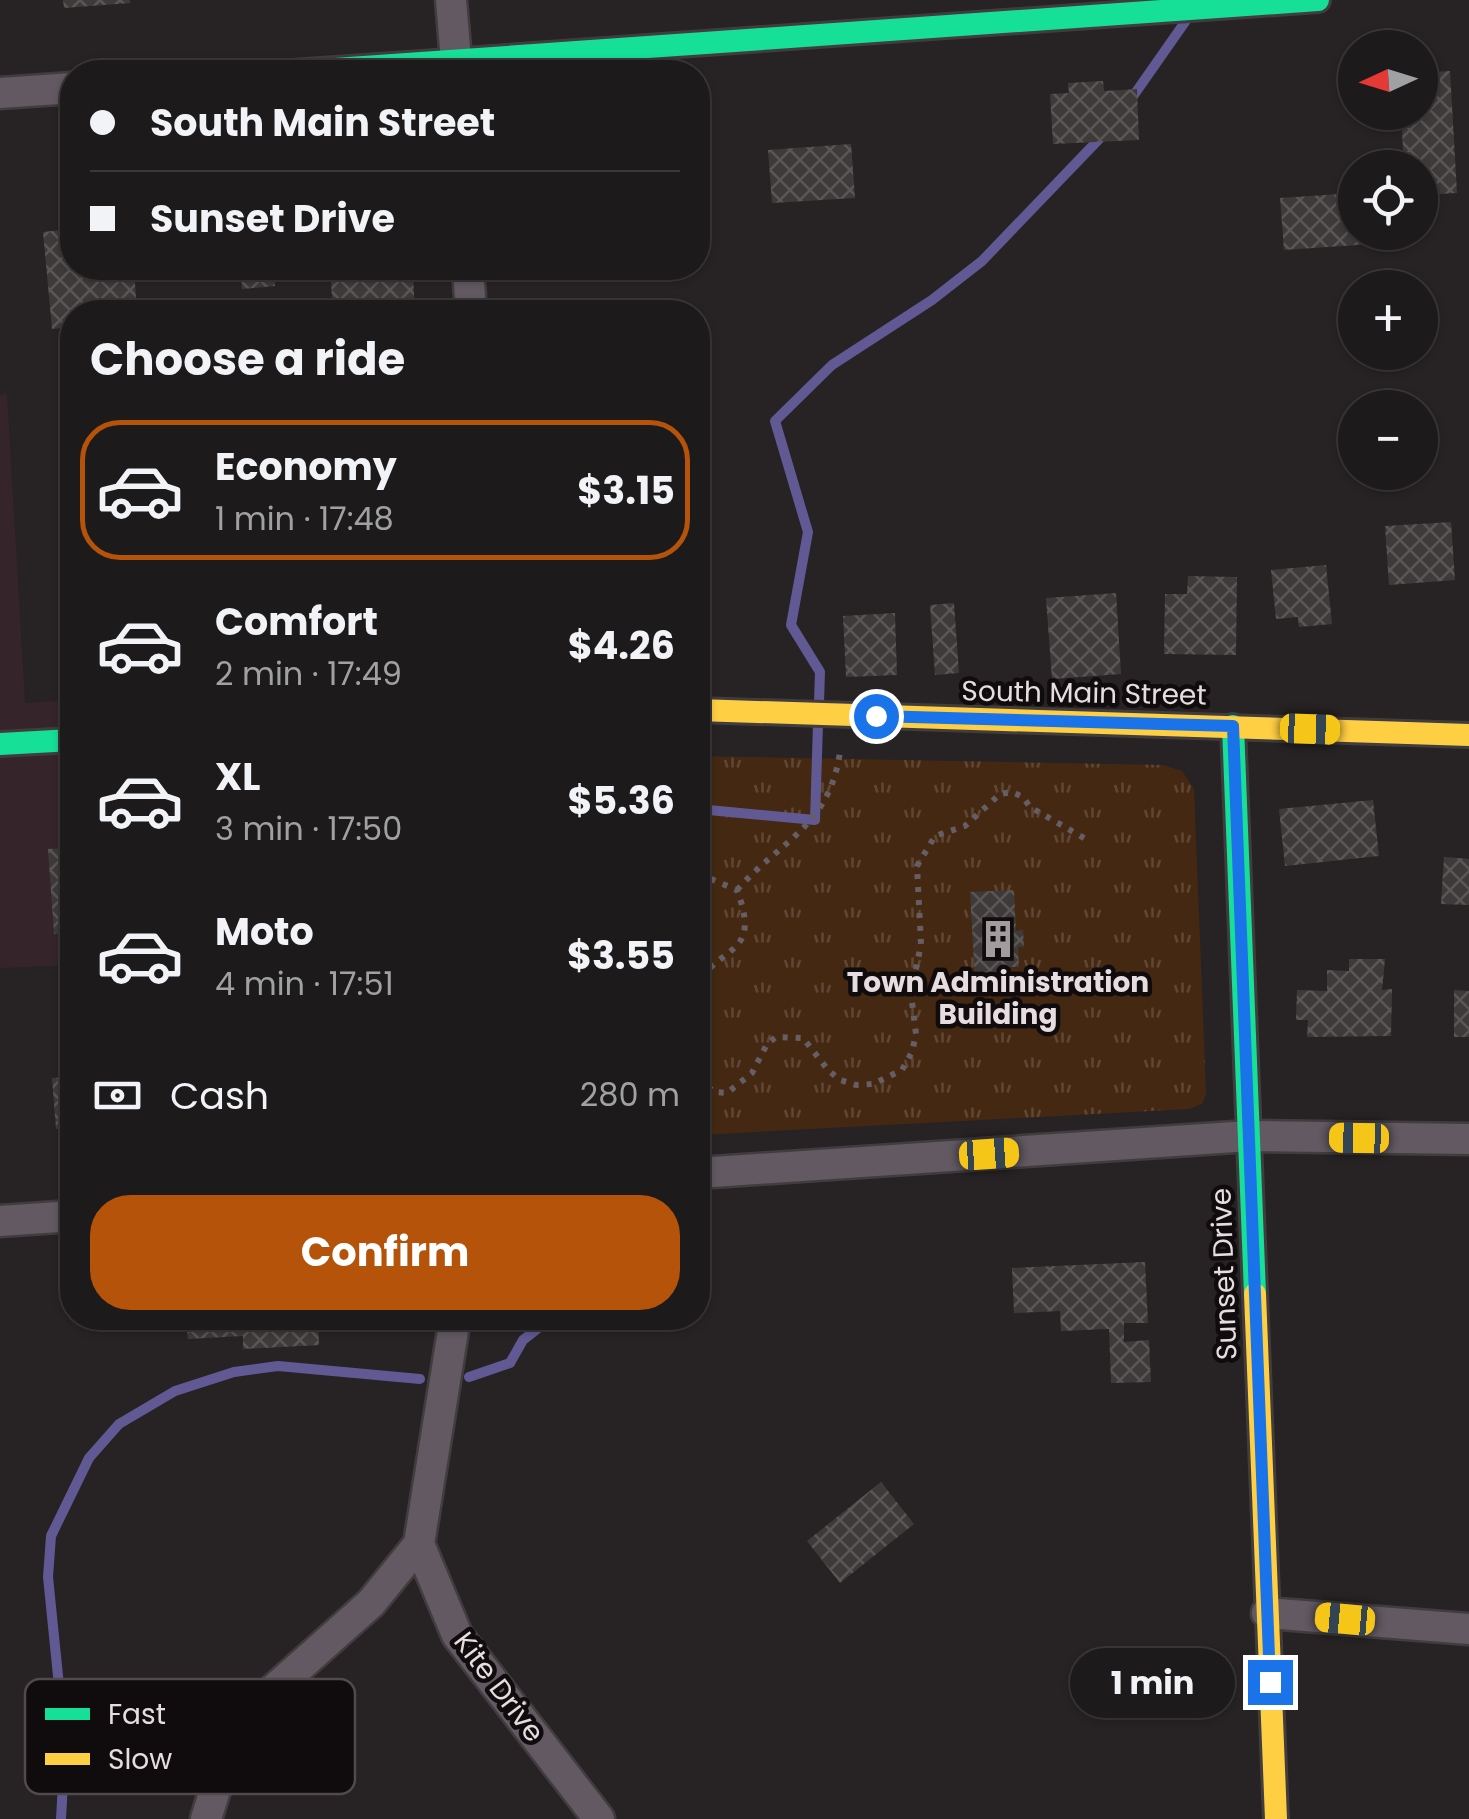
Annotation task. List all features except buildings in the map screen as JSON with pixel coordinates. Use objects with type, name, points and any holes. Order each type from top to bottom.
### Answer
[{"type":"street","points":[[451,0],[455,60]]},
{"type":"street","points":[[526,60],[1027,10],[1318,0]]},
{"type":"street","points":[[0,93],[60,89]]},
{"type":"street","name":"South Main Street","points":[[710,710],[1469,735]]},
{"type":"street","name":"Sunset Drive","points":[[1233,726],[1276,1819]]},
{"type":"street","points":[[0,744],[60,741]]},
{"type":"street","points":[[710,1172],[1249,1136],[1469,1139]]},
{"type":"street","points":[[0,1220],[60,1217]]},
{"type":"street","points":[[285,1679],[370,1603],[419,1544],[453,1330]]},
{"type":"street","name":"Kite Drive","points":[[419,1544],[457,1635],[599,1819]]},
{"type":"street","points":[[1266,1612],[1469,1629]]},
{"type":"street","points":[[206,1819],[214,1794]]},
{"type":"path","points":[[737,890],[808,826],[828,799],[837,775],[842,715]]},
{"type":"path","points":[[710,1088],[726,1093],[752,1073],[767,1044],[776,1037],[790,1036],[803,1038],[840,1080],[856,1085],[890,1078],[902,1070],[916,1034],[911,994],[921,944],[917,866],[935,836],[965,826],[1000,794],[1012,792],[1023,797],[1030,807],[1090,841]]},
{"type":"path","points":[[710,879],[737,890],[742,904],[742,941],[710,971]]},
{"type":"shaded area","points":[[7,394],[25,703],[60,701],[60,966],[0,968],[0,395]]},
{"type":"green space","points":[[710,756],[1163,765],[1182,771],[1194,789],[1206,1094],[1202,1104],[1189,1109],[710,1134]]},
{"type":"waterway","points":[[1129,102],[1185,22]]},
{"type":"waterway","points":[[819,702],[820,672],[791,625],[808,532],[775,421],[832,365],[932,300],[982,261],[1103,135]]},
{"type":"waterway","points":[[710,810],[815,820],[818,724]]},
{"type":"waterway","points":[[469,1377],[510,1363],[523,1340],[536,1330]]},
{"type":"waterway","points":[[58,1679],[48,1577],[51,1536],[89,1458],[119,1424],[175,1391],[234,1372],[278,1366],[420,1379]]},
{"type":"waterway","points":[[61,1819],[62,1794]]},
{"type":"traffic: fast","points":[[463,60],[1318,0]]},
{"type":"traffic: fast","points":[[1233,726],[1255,1294]]},
{"type":"traffic: fast","points":[[0,744],[60,741]]},
{"type":"traffic: slow","points":[[710,710],[1469,735]]},
{"type":"traffic: slow","points":[[1255,1294],[1276,1819]]},
{"type":"place","name":"Town Administration Building","points":[[998,939]]},
{"type":"route","points":[[876,716],[1233,726],[1270,1682]]}]
